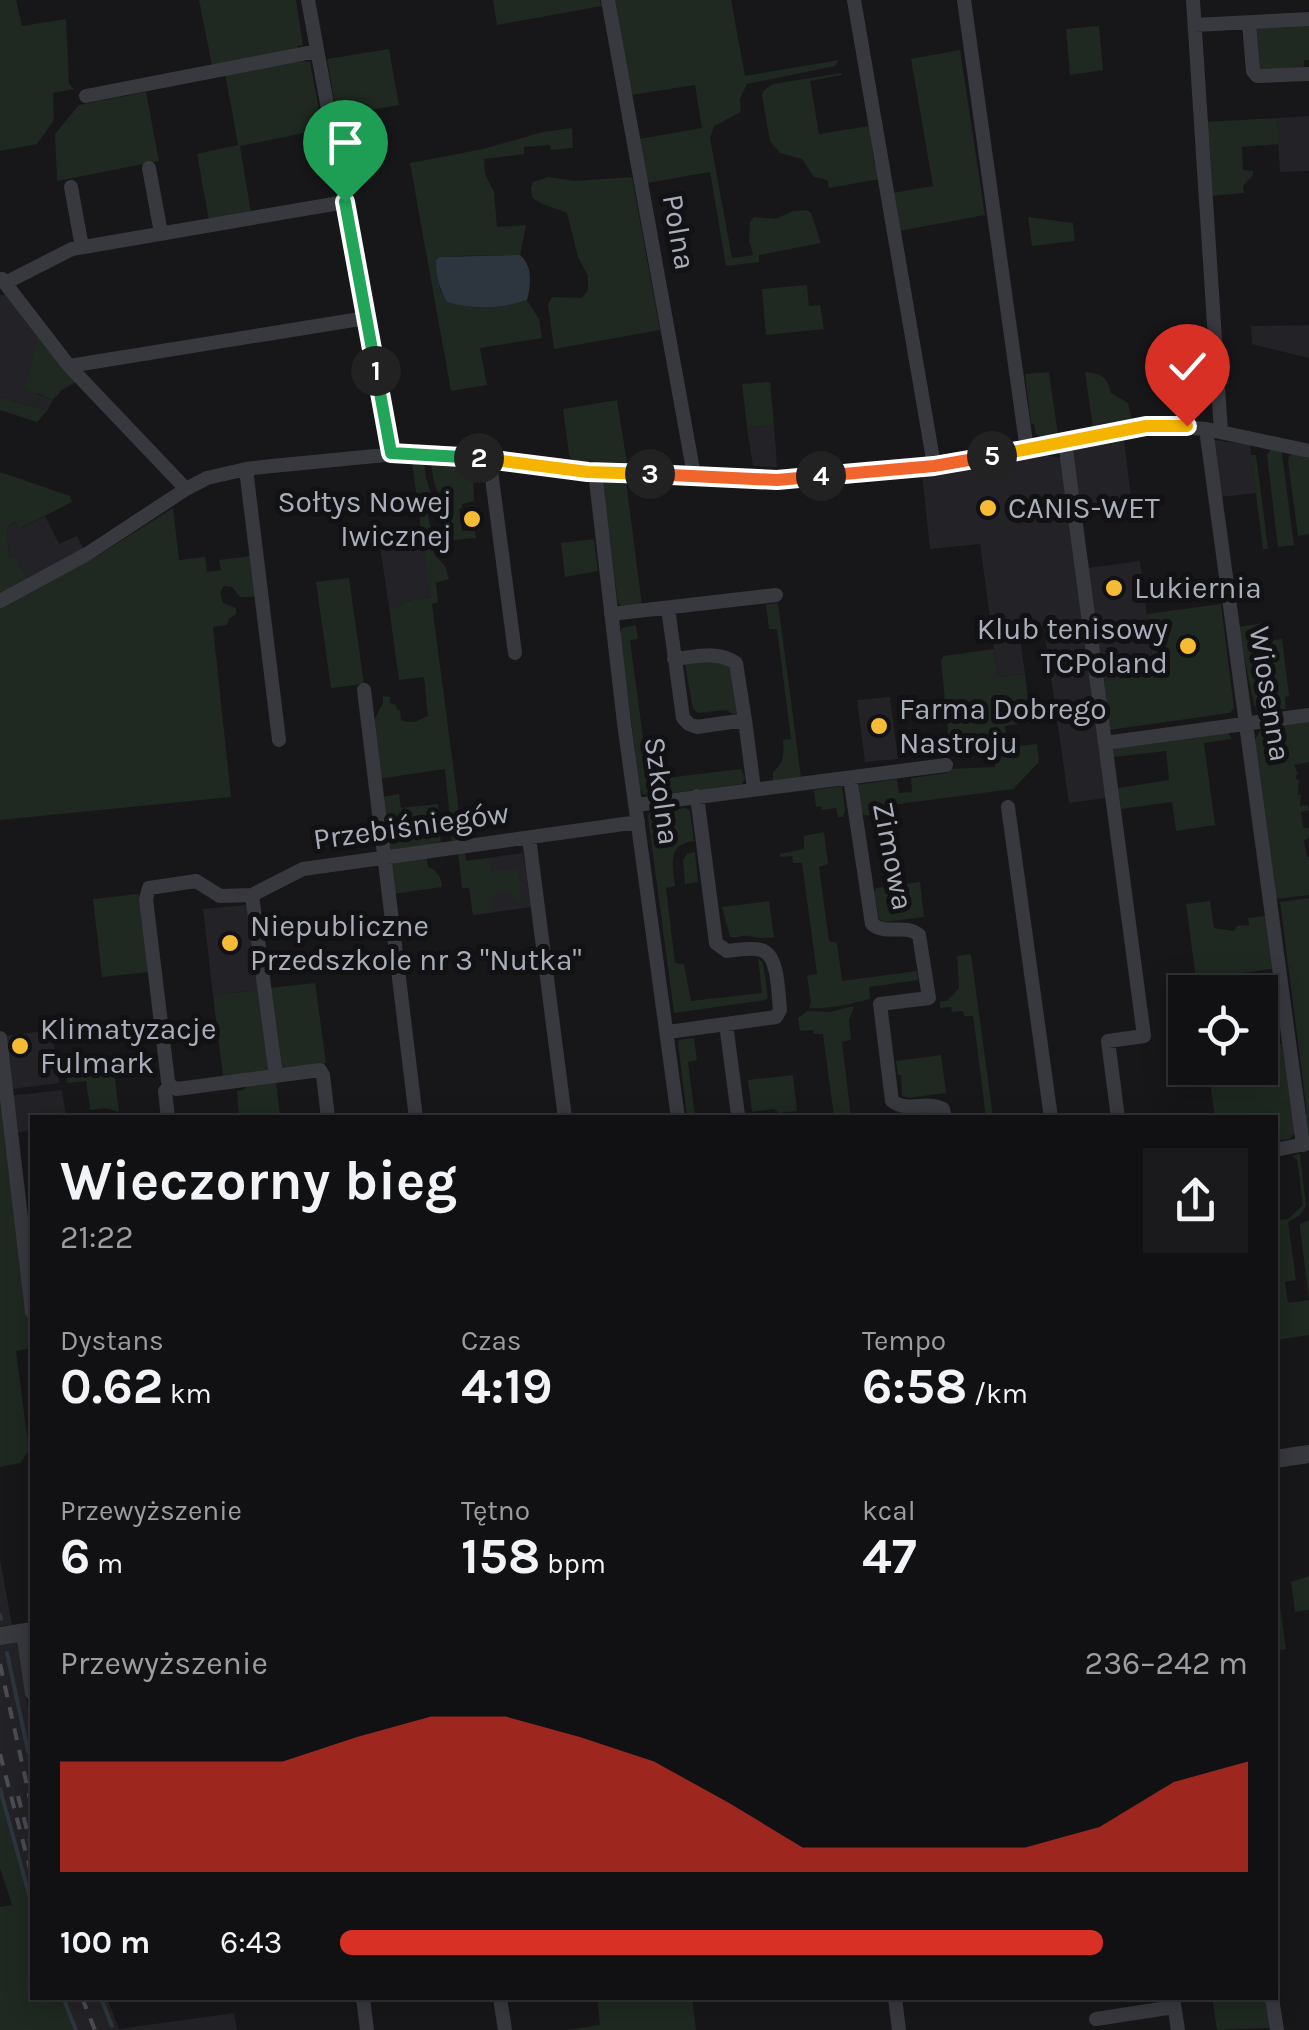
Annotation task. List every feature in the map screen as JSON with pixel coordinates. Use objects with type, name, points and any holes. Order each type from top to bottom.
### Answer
[{"type":"street","points":[[308,0],[391,453]]},
{"type":"street","name":"Polna","points":[[608,0],[694,475]]},
{"type":"street","points":[[854,0],[934,466]]},
{"type":"street","points":[[964,0],[1027,450]]},
{"type":"street","name":"Wiosenna","points":[[1194,0],[1214,431],[1225,580],[1306,1144]]},
{"type":"street","points":[[1195,25],[1309,19]]},
{"type":"street","points":[[1249,23],[1255,74],[1309,74]]},
{"type":"street","points":[[86,96],[317,51]]},
{"type":"street","points":[[149,168],[161,233]]},
{"type":"street","points":[[72,188],[82,247]]},
{"type":"street","points":[[186,489],[69,366],[3,279],[72,249],[345,202]]},
{"type":"street","points":[[69,366],[366,318]]},
{"type":"street","points":[[0,601],[86,554],[186,489],[207,478],[246,469],[391,453],[595,472],[777,480],[934,466],[1146,426],[1214,431],[1309,451]]},
{"type":"street","points":[[1065,442],[1144,1036],[1108,1041],[1118,1115]]},
{"type":"street","points":[[492,460],[514,652]]},
{"type":"street","points":[[246,469],[280,740]]},
{"type":"street","name":"Szkolna","points":[[595,472],[678,1115]]},
{"type":"street","points":[[611,614],[776,594]]},
{"type":"street","points":[[668,608],[686,722],[697,727],[745,720]]},
{"type":"street","points":[[674,660],[717,654],[736,663],[754,789]]},
{"type":"street","points":[[364,690],[416,1115]]},
{"type":"street","points":[[1105,743],[1309,716]]},
{"type":"street","points":[[636,805],[946,765]]},
{"type":"street","name":"Zimowa","points":[[850,778],[871,919],[875,927],[884,931],[909,928],[919,935],[929,998],[880,1004],[892,1101],[904,1107],[934,1105],[943,1109],[944,1115]]},
{"type":"street","points":[[668,1032],[776,1017],[780,1010],[773,960],[767,952],[727,951],[716,943],[696,796]]},
{"type":"street","points":[[1008,807],[1051,1115]]},
{"type":"street","name":"Przebiśniegów","points":[[252,895],[303,869],[638,822]]},
{"type":"street","points":[[528,838],[565,1115]]},
{"type":"street","points":[[276,1076],[252,895],[220,896],[196,881],[152,886],[146,892],[171,1086],[177,1089],[322,1071],[328,1115]]},
{"type":"street","points":[[726,1024],[738,1115]]},
{"type":"street","points":[[0,1038],[30,1295]]},
{"type":"street","points":[[168,1115],[165,1091],[171,1086]]},
{"type":"street","points":[[1278,1149],[1306,1144]]},
{"type":"street","points":[[1278,1459],[1309,1454]]},
{"type":"street","points":[[0,1636],[28,1631],[30,1662]]},
{"type":"street","points":[[363,2000],[367,2030]]},
{"type":"street","points":[[500,2000],[504,2030]]},
{"type":"street","points":[[895,2000],[900,2030]]},
{"type":"street","points":[[1272,2000],[1277,2030]]},
{"type":"street","points":[[1096,2018],[1174,2002],[1178,2030]]},
{"type":"shaded area","points":[[0,0],[16,0],[22,26],[66,19],[69,84],[74,89],[53,93],[54,120],[37,144],[0,151]]},
{"type":"shaded area","points":[[199,0],[296,0],[303,45],[212,65]]},
{"type":"shaded area","points":[[493,0],[600,0],[602,6],[497,25]]},
{"type":"shaded area","points":[[615,0],[731,0],[745,76],[839,60],[835,66],[747,84],[740,99],[741,112],[714,126],[710,138],[732,258],[753,255],[749,240],[754,217],[775,219],[807,210],[821,243],[759,255],[759,262],[726,266],[710,172],[647,183],[639,139],[702,128],[695,85],[631,95]]},
{"type":"shaded area","points":[[1309,24],[1309,60],[1304,60],[1304,71],[1259,71],[1255,28]]},
{"type":"shaded area","points":[[1099,26],[1103,70],[1070,75],[1066,29]]},
{"type":"shaded area","points":[[389,49],[399,105],[337,116],[327,59]]},
{"type":"shaded area","points":[[960,50],[985,215],[899,231],[893,193],[933,186],[911,59]]},
{"type":"shaded area","points":[[310,62],[323,129],[240,146],[251,213],[209,220],[197,154],[238,145],[225,73]]},
{"type":"shaded area","points":[[841,73],[810,81],[819,134],[869,126],[880,179],[829,188],[827,180],[814,177],[802,159],[780,153],[770,141],[762,95],[773,84]]},
{"type":"shaded area","points":[[146,92],[159,161],[57,181],[55,134],[79,105]]},
{"type":"shaded area","points":[[1309,116],[1309,171],[1280,172],[1277,118]]},
{"type":"shaded area","points":[[1277,118],[1279,144],[1242,147],[1243,170],[1253,171],[1243,186],[1244,193],[1210,196],[1205,122]]},
{"type":"shaded area","points":[[572,128],[573,148],[524,147],[524,154],[484,159],[485,174],[494,192],[497,227],[526,225],[520,255],[436,260],[440,290],[447,302],[487,307],[527,300],[539,319],[542,338],[480,348],[487,385],[451,391],[410,163]]},
{"type":"shaded area","points":[[548,177],[575,181],[632,177],[660,330],[554,349],[548,304],[552,297],[582,298],[588,290],[588,276],[578,257],[567,213],[532,197],[533,182]]},
{"type":"shaded area","points":[[1028,217],[1073,223],[1075,241],[1032,246]]},
{"type":"shaded area","points":[[520,255],[529,270],[527,300],[487,307],[447,302],[437,276],[436,260],[440,257]]},
{"type":"shaded area","points":[[807,285],[809,306],[820,305],[824,329],[766,335],[762,289]]},
{"type":"shaded area","points":[[0,295],[11,295],[39,333],[37,394],[53,400],[47,411],[0,397]]},
{"type":"shaded area","points":[[1309,325],[1309,358],[1252,344],[1251,326]]},
{"type":"shaded area","points":[[39,333],[78,381],[53,400],[25,388]]},
{"type":"shaded area","points":[[1049,372],[1058,435],[1043,438],[1031,424],[1025,374]]},
{"type":"shaded area","points":[[1085,372],[1105,379],[1111,393],[1128,403],[1132,419],[1093,428]]},
{"type":"shaded area","points":[[770,382],[774,425],[747,427],[742,384]]},
{"type":"shaded area","points":[[0,397],[47,411],[37,422],[0,410]]},
{"type":"shaded area","points":[[617,400],[627,463],[574,461],[569,455],[563,409]]},
{"type":"shaded area","points":[[774,425],[777,467],[753,466],[747,427]]},
{"type":"shaded area","points":[[1214,440],[1250,445],[1256,493],[1220,497]]},
{"type":"shaded area","points":[[1124,441],[1132,504],[1080,510],[1072,449]]},
{"type":"shaded area","points":[[1271,449],[1282,454],[1294,545],[1278,547],[1267,455]]},
{"type":"shaded area","points":[[1039,454],[1062,458],[1106,798],[1069,803],[1044,629],[1032,621],[1019,631],[1025,674],[998,677],[980,544],[930,549],[922,474]]},
{"type":"shaded area","points":[[1294,454],[1309,458],[1309,534],[1298,536],[1288,461]]},
{"type":"shaded area","points":[[1251,455],[1256,455],[1268,549],[1263,549]]},
{"type":"shaded area","points":[[412,462],[424,462],[435,507],[428,516],[434,554],[445,566],[449,579],[436,583],[438,602],[432,604],[463,842],[452,842],[445,769],[378,779],[373,723],[383,696],[390,697],[390,703],[400,710],[401,720],[413,722],[428,716],[424,677],[399,680],[389,607],[430,597]]},
{"type":"shaded area","points":[[432,462],[462,463],[462,467],[473,468],[474,501],[459,509],[462,531],[475,530],[476,538],[443,539]]},
{"type":"shaded area","points":[[0,472],[70,496],[72,502],[19,529],[15,522],[7,527],[9,555],[16,557],[28,580],[0,596]]},
{"type":"shaded area","points":[[604,481],[626,481],[642,606],[622,607],[618,603]]},
{"type":"shaded area","points":[[173,508],[179,560],[205,557],[207,572],[221,570],[219,560],[251,556],[257,597],[240,597],[232,587],[224,586],[220,593],[223,603],[236,608],[236,614],[227,625],[213,627],[231,797],[0,820],[0,606],[94,558]]},
{"type":"shaded area","points":[[45,516],[59,544],[77,536],[84,550],[28,580],[16,557],[9,555],[7,527],[16,522],[20,529]]},
{"type":"shaded area","points":[[379,539],[423,539],[430,597],[389,607]]},
{"type":"shaded area","points":[[594,539],[598,571],[565,577],[561,543]]},
{"type":"shaded area","points":[[1140,561],[1154,674],[1103,681],[1088,568]]},
{"type":"shaded area","points":[[349,578],[364,684],[331,688],[316,582]]},
{"type":"shaded area","points":[[778,603],[801,777],[773,781],[773,772],[782,758],[783,740],[791,739],[777,629],[769,629],[766,604]]},
{"type":"shaded area","name":"Klub tenisowy TCPoland","points":[[1221,604],[1234,708],[1230,713],[1109,730],[1103,681],[1154,673],[1147,614]]},
{"type":"shaded area","points":[[1263,623],[1265,641],[1282,639],[1289,696],[1285,697],[1286,709],[1263,712],[1254,705],[1238,627]]},
{"type":"shaded area","points":[[636,625],[638,639],[630,640],[645,752],[651,752],[657,779],[741,769],[745,778],[742,784],[650,796],[640,790],[620,634],[622,628]]},
{"type":"shaded area","points":[[994,649],[998,677],[1025,674],[1031,722],[1005,726],[1008,747],[1037,744],[1039,762],[1013,789],[876,807],[876,816],[864,815],[857,785],[897,779],[899,793],[912,792],[911,778],[947,773],[947,769],[995,767],[994,744],[954,748],[950,752],[941,660],[944,656]]},
{"type":"shaded area","points":[[719,659],[733,665],[741,713],[698,713],[693,709],[685,664]]},
{"type":"shaded area","points":[[890,697],[898,759],[865,762],[857,700]]},
{"type":"shaded area","points":[[1309,721],[1309,762],[1294,765],[1300,806],[1308,805],[1309,810],[1301,812],[1303,828],[1309,828],[1309,838],[1304,840],[1309,857],[1309,895],[1276,899],[1255,740],[1262,727]]},
{"type":"shaded area","points":[[1228,732],[1232,739],[1204,743],[1215,825],[1176,831],[1172,802],[1121,809],[1118,788],[1169,780],[1166,751],[1114,757],[1111,762],[1112,747]]},
{"type":"shaded area","points":[[842,786],[843,817],[838,817],[836,808],[816,807],[814,790]]},
{"type":"shaded area","points":[[399,794],[401,808],[438,804],[441,844],[391,852],[381,797]]},
{"type":"shaded area","points":[[686,808],[690,811],[694,841],[675,851],[675,886],[666,888],[675,963],[684,964],[691,1001],[762,993],[758,958],[763,963],[768,998],[765,1000],[674,1013],[648,817],[649,813]]},
{"type":"shaded area","points":[[824,832],[828,864],[819,867],[829,941],[837,943],[842,981],[917,971],[918,980],[869,987],[870,999],[809,1008],[807,976],[817,974],[802,863],[793,863],[792,856],[780,854],[804,849],[804,836]]},
{"type":"shaded area","points":[[465,852],[466,861],[489,858],[492,871],[518,868],[522,900],[514,901],[513,893],[494,895],[495,901],[490,903],[496,912],[473,915],[469,888],[462,888],[458,853]]},
{"type":"shaded area","points":[[695,852],[698,882],[685,884],[683,860]]},
{"type":"shaded area","points":[[523,853],[531,907],[473,915],[466,861]]},
{"type":"shaded area","points":[[427,858],[428,867],[438,875],[442,887],[393,894],[389,864]]},
{"type":"shaded area","points":[[920,882],[924,917],[885,922],[879,919],[876,888]]},
{"type":"shaded area","points":[[138,894],[150,972],[102,977],[93,899]]},
{"type":"shaded area","points":[[1309,898],[1309,1132],[1280,902]]},
{"type":"shaded area","points":[[769,901],[774,937],[730,937],[722,907]]},
{"type":"shaded area","points":[[1210,901],[1214,928],[1234,931],[1237,926],[1249,925],[1248,918],[1265,916],[1272,969],[1195,975],[1186,904]]},
{"type":"shaded area","name":"Niepubliczne Przedszkole nr 3 \"Nutka\"","points":[[248,905],[259,990],[213,995],[203,909]]},
{"type":"shaded area","points":[[971,954],[993,1115],[986,1115],[973,1016],[964,1016],[963,1011],[952,1012],[951,1007],[940,1008],[940,1002],[948,1000],[959,988],[957,956]]},
{"type":"shaded area","points":[[315,983],[326,1063],[279,1069],[269,988]]},
{"type":"shaded area","points":[[259,990],[270,1071],[223,1076],[213,995]]},
{"type":"shaded area","points":[[854,1007],[849,1020],[851,1040],[842,1042],[851,1115],[834,1115],[823,1034],[800,1031],[798,1018],[807,1011]]},
{"type":"shaded area","points":[[52,1030],[59,1083],[12,1089],[5,1036]]},
{"type":"shaded area","points":[[694,1038],[697,1060],[688,1062],[695,1115],[687,1115],[679,1040]]},
{"type":"shaded area","points":[[1278,1044],[1282,1044],[1295,1132],[1290,1139],[1278,1141],[1278,1115],[1215,1115],[1210,1085],[1278,1085]]},
{"type":"shaded area","points":[[941,1055],[946,1093],[902,1096],[896,1061]]},
{"type":"shaded area","points":[[112,1056],[119,1112],[106,1108],[90,1110],[86,1081],[67,1083],[66,1070],[57,1070],[56,1062]]},
{"type":"shaded area","points":[[793,1075],[797,1111],[752,1112],[748,1080]]},
{"type":"shaded area","points":[[276,1081],[280,1115],[239,1115],[237,1091]]},
{"type":"shaded area","points":[[0,1082],[30,1348],[16,1351],[29,1451],[20,1463],[0,1467]]},
{"type":"shaded area","points":[[62,1090],[66,1115],[30,1115],[30,1130],[15,1134],[10,1096]]},
{"type":"shaded area","points":[[1300,1154],[1306,1206],[1288,1222],[1296,1280],[1285,1282],[1288,1303],[1309,1300],[1309,1335],[1278,1340],[1278,1221],[1288,1219],[1303,1205],[1297,1160],[1292,1156]]},
{"type":"shaded area","points":[[1309,1220],[1309,1300],[1300,1224]]},
{"type":"shaded area","points":[[0,1560],[12,1625],[0,1626]]},
{"type":"shaded area","points":[[1309,1576],[1309,1610],[1295,1612],[1291,1582]]},
{"type":"shaded area","points":[[1278,1592],[1286,1649],[1278,1650]]},
{"type":"shaded area","points":[[17,1642],[21,1646],[30,1729],[30,1948],[0,1868],[0,1645]]},
{"type":"shaded area","points":[[0,1798],[30,1905],[30,2000],[62,2000],[73,2030],[0,2030],[0,1907],[12,1905],[0,1868]]},
{"type":"shaded area","points":[[52,2000],[108,2000],[119,2029],[234,2013],[237,2030],[64,2030]]},
{"type":"shaded area","points":[[597,2000],[692,2000],[696,2030],[566,2030],[600,2025]]},
{"type":"shaded area","points":[[1212,2000],[1266,2000],[1270,2028],[1217,2030]]},
{"type":"waterway","points":[[0,1615],[1,1619]]},
{"type":"waterway","points":[[7,1653],[28,1751]]},
{"type":"waterway","points":[[0,1789],[30,1898]]},
{"type":"waterway","points":[[64,2000],[76,2030]]},
{"type":"waterway","points":[[102,2000],[112,2026]]},
{"type":"railway","points":[[0,1664],[30,1799]]},
{"type":"railway","points":[[0,1754],[30,1868]]},
{"type":"railway","points":[[18,1796],[30,1841]]},
{"type":"railway","points":[[83,2000],[95,2030]]},
{"type":"place","name":"CANIS-WET","points":[[988,508]]},
{"type":"place","name":"Sołtys Nowej Iwicznej","points":[[472,519]]},
{"type":"place","name":"Lukiernia","points":[[1114,588]]},
{"type":"place","name":"Klub tenisowy TCPoland","points":[[1188,646]]},
{"type":"place","name":"Farma Dobrego Nastroju","points":[[879,726]]},
{"type":"place","name":"Niepubliczne Przedszkole nr 3 \"Nutka\"","points":[[230,943]]},
{"type":"place","name":"Klimatyzacje Fulmark","points":[[20,1046]]},
{"type":"route","points":[[345,202],[391,453],[477,458],[588,472],[777,480],[934,466],[1146,426],[1187,426]]}]
